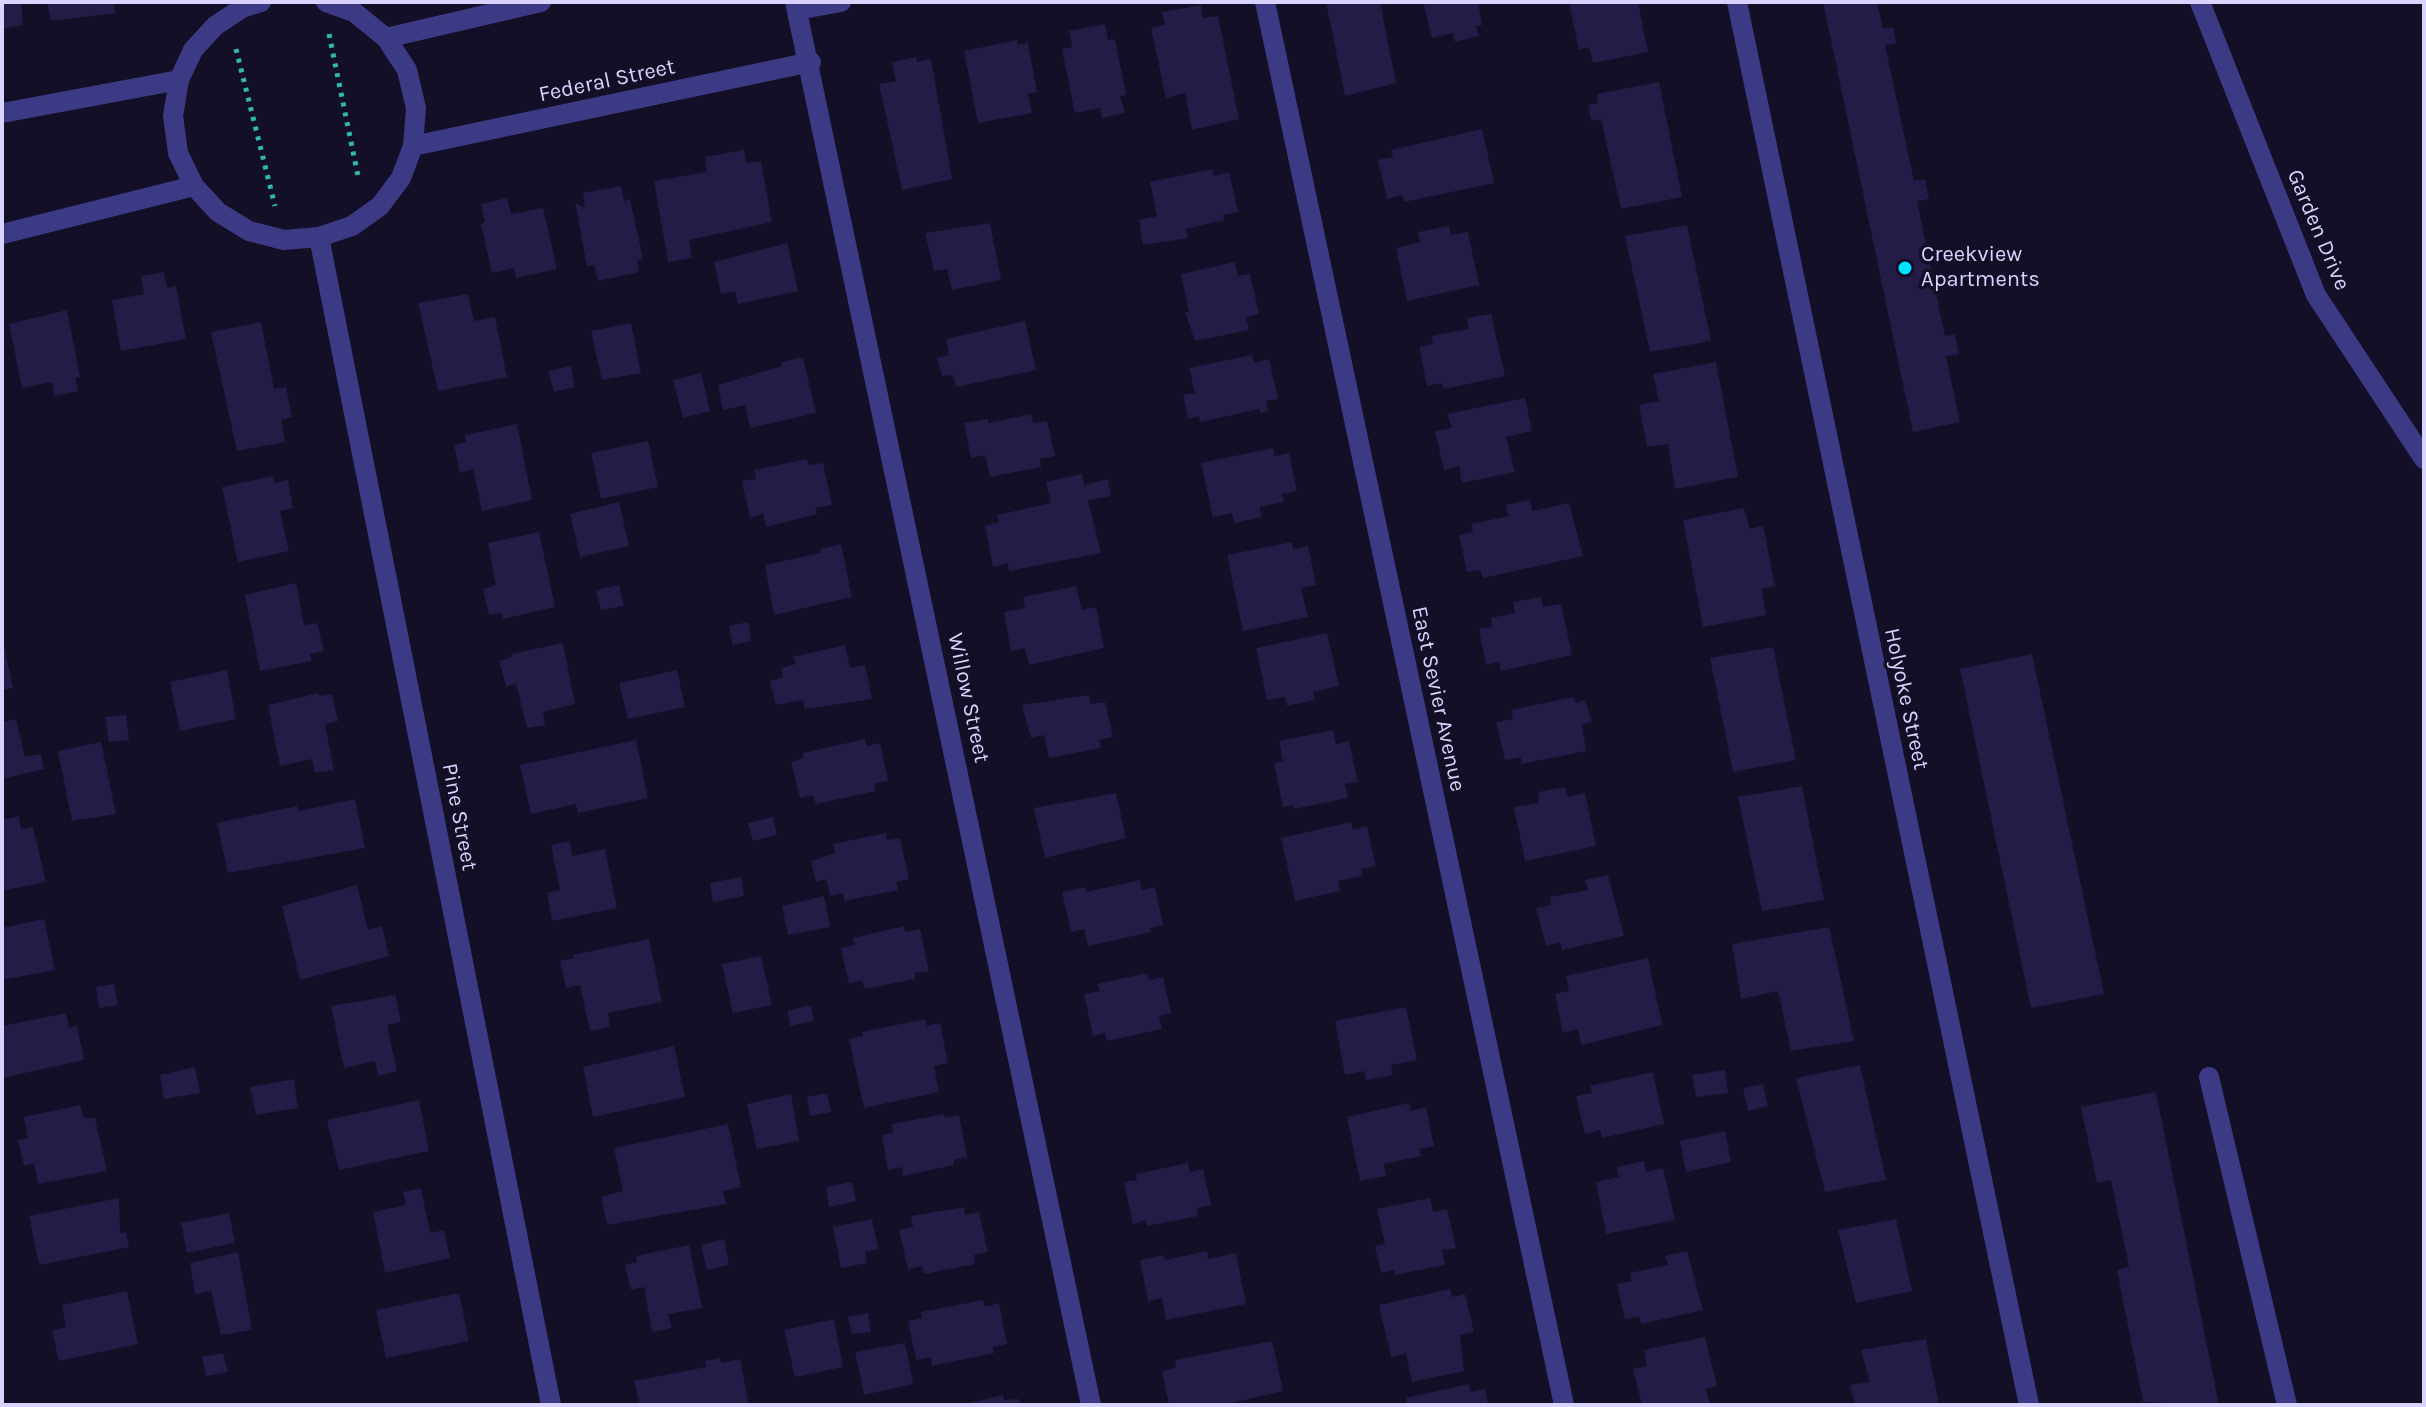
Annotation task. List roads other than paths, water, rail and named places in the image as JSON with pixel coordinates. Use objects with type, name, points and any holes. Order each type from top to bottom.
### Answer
[{"type":"street","points":[[261,2],[215,26],[193,50],[179,80],[173,116],[178,153],[194,186],[218,212],[249,231],[284,240],[319,237],[352,226],[380,206],[401,178],[413,146],[416,108],[407,70],[386,38],[354,12],[326,2]]},
{"type":"street","points":[[386,38],[541,2]]},
{"type":"street","points":[[796,6],[841,2]]},
{"type":"street","name":"East Sevier Avenue","points":[[1265,2],[1564,1405]]},
{"type":"street","name":"Holyoke Street","points":[[1737,2],[2029,1405]]},
{"type":"street","name":"Garden Drive","points":[[2200,2],[2316,295],[2424,459]]},
{"type":"street","name":"Willow Street","points":[[796,6],[811,62],[1091,1405]]},
{"type":"street","name":"Federal Street","points":[[413,146],[811,62]]},
{"type":"street","points":[[2,113],[179,80]]},
{"type":"street","points":[[2,234],[194,186]]},
{"type":"street","name":"Pine Street","points":[[319,237],[551,1405]]},
{"type":"street","points":[[2209,1077],[2287,1405]]},
{"type":"place","name":"Creekview Apartments","points":[[1905,268]]}]
